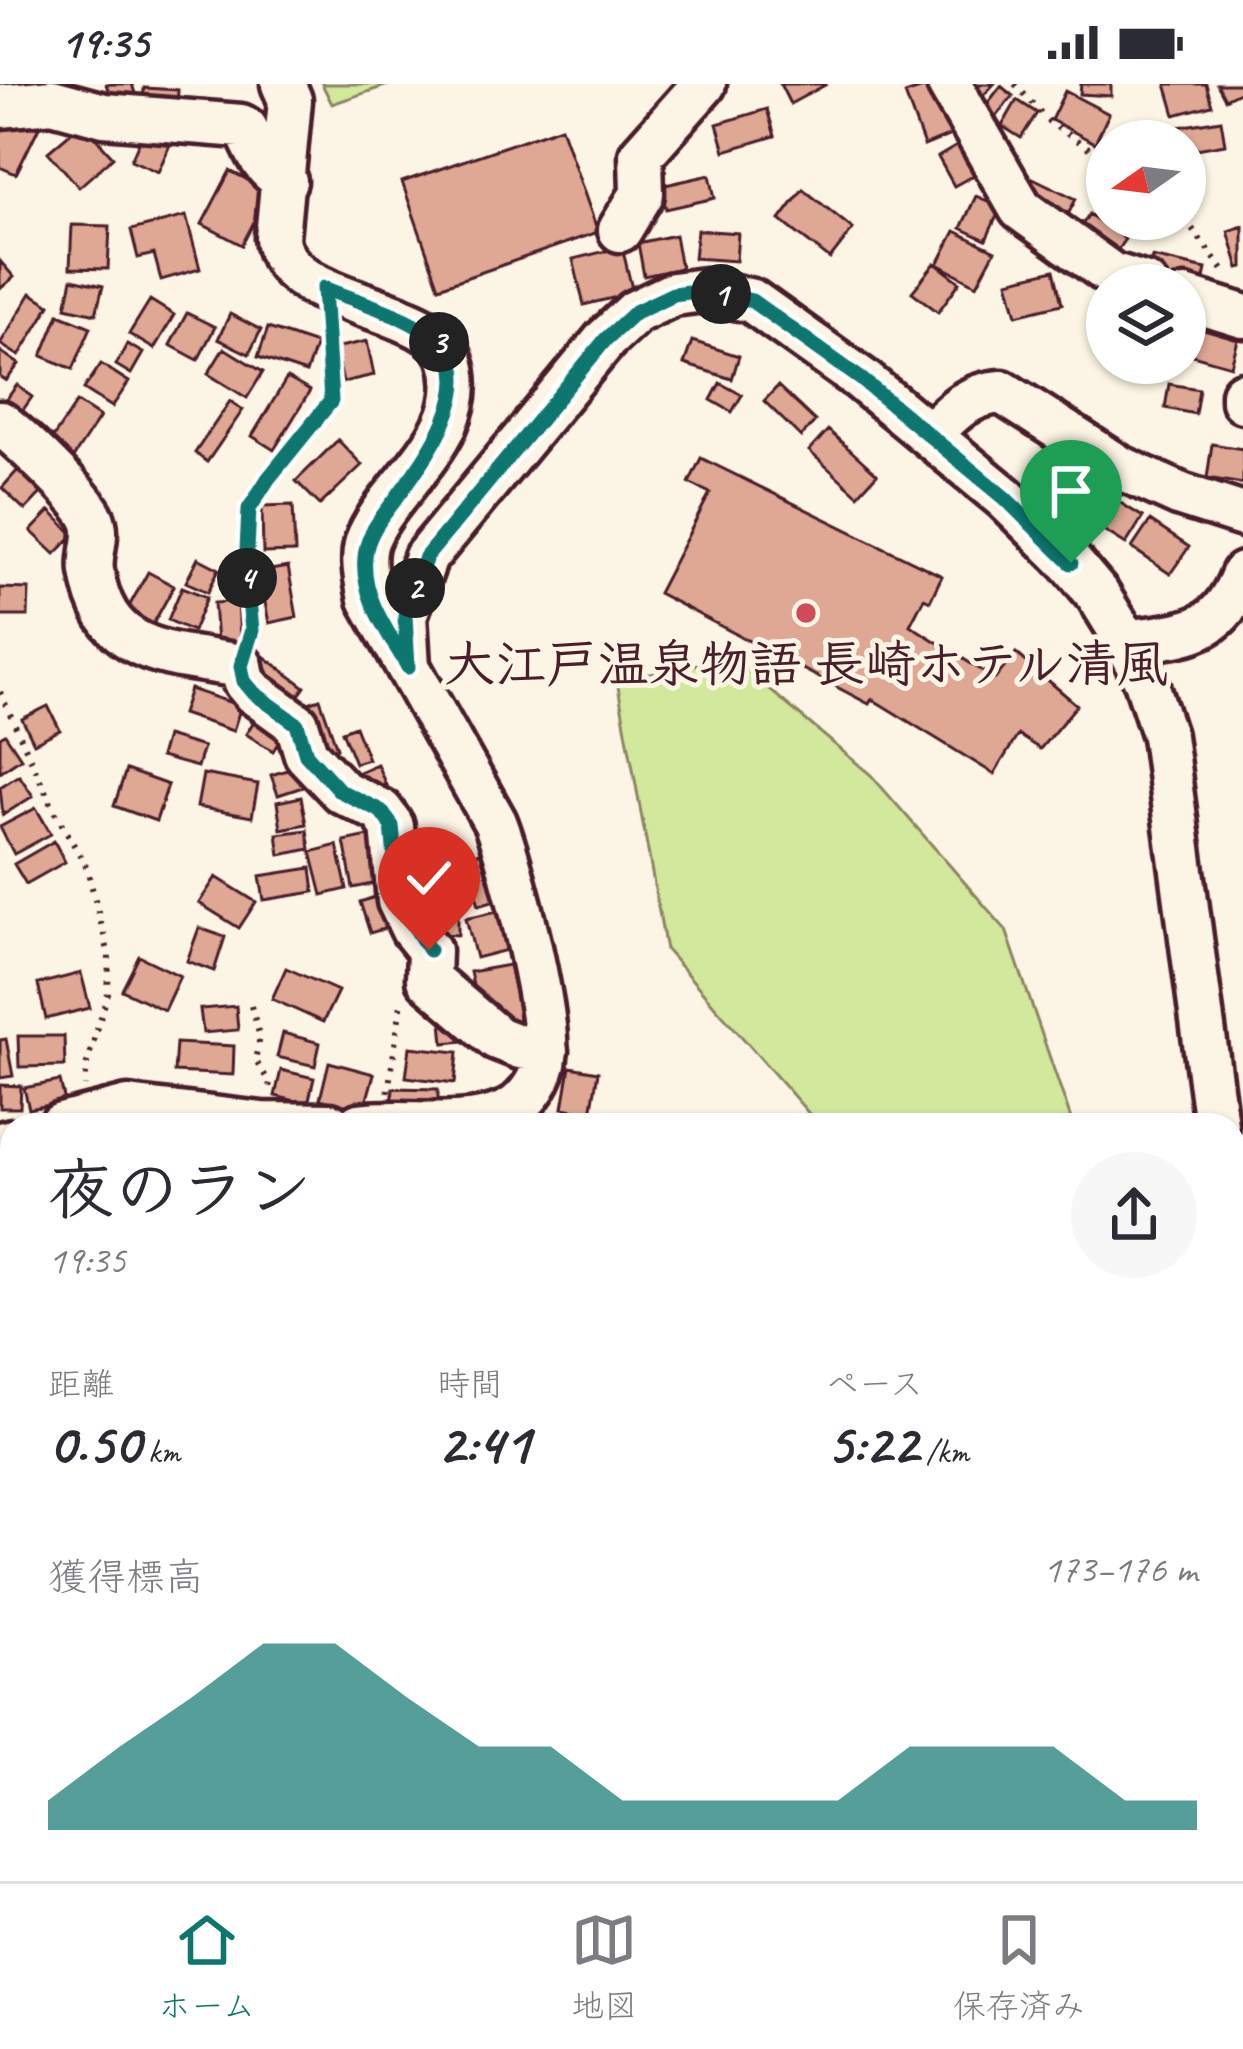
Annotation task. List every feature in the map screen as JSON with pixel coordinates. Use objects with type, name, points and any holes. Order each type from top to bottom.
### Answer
[{"type":"street","points":[[283,84],[290,100],[278,248],[290,271],[415,326],[437,340],[450,358],[449,414],[430,453],[369,536],[365,554],[370,599],[495,822],[508,854],[542,1010],[545,1051],[532,1090],[505,1113]]},
{"type":"street","points":[[620,230],[642,194],[641,155],[704,84]]},
{"type":"street","points":[[949,84],[1021,209],[1097,264]]},
{"type":"street","points":[[0,106],[52,101],[104,115],[241,126],[266,169],[285,181]]},
{"type":"street","points":[[408,667],[405,616],[426,557],[606,339],[635,312],[673,294],[704,290],[752,301],[861,379],[1005,498],[1098,595],[1126,642],[1146,681],[1164,736],[1214,1113]]},
{"type":"street","points":[[1206,298],[1237,298]]},
{"type":"street","points":[[929,435],[961,404],[980,394],[1002,392],[1119,467],[1180,495],[1243,514]]},
{"type":"street","points":[[0,423],[28,443],[93,518],[90,566],[104,614],[117,632],[134,644],[241,666],[244,681],[254,693],[297,724],[306,754],[340,791],[381,811],[392,826],[399,901],[429,950],[428,979],[497,1038],[545,1051]]},
{"type":"street","points":[[1126,642],[1205,626],[1231,606],[1243,574]]},
{"type":"street","points":[[106,1113],[128,1108],[170,1113]]},
{"type":"path","points":[[1015,84],[1049,122],[1086,146]]},
{"type":"path","points":[[1199,240],[1237,298]]},
{"type":"path","points":[[241,666],[252,630],[246,570],[249,509],[331,401],[324,288]]},
{"type":"path","points":[[0,692],[54,811],[87,868],[109,955],[108,993],[74,1113]]},
{"type":"path","points":[[373,1113],[402,998],[428,979]]},
{"type":"path","points":[[250,1006],[260,1037],[255,1060],[270,1083],[264,1113]]},
{"type":"green space","points":[[322,84],[391,84],[332,104]]},
{"type":"green space","points":[[731,657],[871,775],[1006,930],[1069,1113],[809,1113],[666,950],[617,681]]},
{"type":"building","points":[[106,84],[132,84],[138,103],[115,110]]},
{"type":"building","points":[[780,84],[827,84],[790,104]]},
{"type":"building","points":[[965,84],[994,84],[973,107]]},
{"type":"building","points":[[1081,84],[1111,84],[1111,96],[1080,94]]},
{"type":"building","points":[[1166,84],[1206,84],[1212,105],[1175,115]]},
{"type":"building","points":[[1217,84],[1242,84],[1243,90],[1225,99]]},
{"type":"building","points":[[932,85],[951,135],[924,146],[905,94]]},
{"type":"building","points":[[1001,86],[1013,96],[987,127],[976,118]]},
{"type":"building","points":[[144,88],[178,90],[177,108],[143,105]]},
{"type":"building","points":[[1065,91],[1109,114],[1106,120],[1086,120],[1086,138],[1051,120]]},
{"type":"building","points":[[1017,100],[1037,113],[1021,138],[1002,126]]},
{"type":"building","points":[[767,109],[775,136],[725,151],[717,124]]},
{"type":"building","points":[[11,113],[39,127],[16,174],[0,167],[0,135]]},
{"type":"building","points":[[149,119],[176,131],[158,172],[131,160]]},
{"type":"building","points":[[1221,120],[1225,144],[1206,147],[1206,122]]},
{"type":"building","points":[[82,123],[113,157],[79,187],[48,152]]},
{"type":"building","points":[[561,127],[598,232],[439,287],[402,182]]},
{"type":"building","points":[[960,144],[976,174],[954,186],[938,157]]},
{"type":"building","points":[[230,171],[270,191],[242,245],[202,224]]},
{"type":"building","points":[[710,175],[715,198],[666,209],[661,186]]},
{"type":"building","points":[[1033,178],[1076,199],[1062,226],[1019,204]]},
{"type":"building","points":[[803,189],[853,229],[830,259],[780,220]]},
{"type":"building","points":[[976,196],[1001,207],[986,240],[961,228]]},
{"type":"building","points":[[186,216],[200,269],[161,280],[154,254],[138,258],[131,230]]},
{"type":"building","points":[[1086,219],[1086,240],[1124,240],[1112,258],[1076,234]]},
{"type":"building","points":[[72,225],[110,226],[108,269],[70,268]]},
{"type":"building","points":[[1243,226],[1243,267],[1239,268],[1228,231]]},
{"type":"building","points":[[697,230],[738,233],[736,261],[694,258]]},
{"type":"building","points":[[955,231],[995,251],[977,285],[938,264]]},
{"type":"building","points":[[675,235],[681,268],[644,276],[638,243]]},
{"type":"building","points":[[622,247],[633,293],[584,305],[573,259]]},
{"type":"building","points":[[1152,257],[1184,264],[1151,264]]},
{"type":"building","points":[[0,261],[14,277],[0,289]]},
{"type":"building","points":[[935,263],[960,282],[938,312],[912,292]]},
{"type":"building","points":[[1054,270],[1062,304],[1017,315],[1008,281]]},
{"type":"building","points":[[72,279],[103,286],[96,314],[66,307]]},
{"type":"building","points":[[31,293],[50,305],[19,356],[0,344]]},
{"type":"building","points":[[150,300],[174,315],[154,349],[129,334]]},
{"type":"building","points":[[187,313],[215,327],[198,360],[170,345]]},
{"type":"building","points":[[59,314],[91,327],[73,369],[42,356]]},
{"type":"building","points":[[230,314],[261,330],[249,354],[218,339]]},
{"type":"building","points":[[268,328],[316,344],[306,373],[258,357]]},
{"type":"building","points":[[1206,331],[1238,340],[1231,366],[1206,359]]},
{"type":"building","points":[[367,341],[374,375],[343,382],[335,348]]},
{"type":"building","points":[[692,341],[739,356],[732,379],[684,364]]},
{"type":"building","points":[[127,344],[143,353],[131,374],[116,365]]},
{"type":"building","points":[[224,348],[263,372],[247,398],[208,374]]},
{"type":"building","points":[[0,351],[19,364],[6,381],[0,377]]},
{"type":"building","points":[[101,364],[129,382],[112,407],[84,389]]},
{"type":"building","points":[[287,378],[310,391],[274,450],[252,436]]},
{"type":"building","points":[[720,383],[742,395],[732,412],[711,400]]},
{"type":"building","points":[[1169,384],[1199,389],[1195,414],[1165,408]]},
{"type":"building","points":[[17,385],[32,397],[18,417],[2,406]]},
{"type":"building","points":[[778,386],[815,421],[801,437],[764,401]]},
{"type":"building","points":[[230,401],[243,410],[207,462],[195,453]]},
{"type":"building","points":[[77,402],[100,417],[73,458],[50,442]]},
{"type":"building","points":[[828,430],[877,474],[858,495],[809,451]]},
{"type":"building","points":[[338,440],[362,465],[320,505],[296,481]]},
{"type":"building","points":[[1212,444],[1243,449],[1243,484],[1207,478]]},
{"type":"building","name":"大江戸温泉物語 長崎ホテル清風","points":[[701,458],[942,576],[930,601],[924,598],[910,625],[995,679],[1016,653],[1077,705],[1040,749],[1018,735],[994,774],[872,699],[869,704],[658,593],[710,493],[689,483]]},
{"type":"building","points":[[18,470],[42,492],[25,510],[2,488]]},
{"type":"building","points":[[1093,486],[1143,517],[1126,544],[1076,513]]},
{"type":"building","points":[[293,505],[295,552],[263,553],[262,506]]},
{"type":"building","points":[[50,511],[74,535],[55,554],[31,531]]},
{"type":"building","points":[[1150,521],[1189,547],[1170,574],[1132,548]]},
{"type":"building","points":[[198,558],[219,569],[208,592],[186,582]]},
{"type":"building","points":[[288,567],[297,617],[269,623],[259,572]]},
{"type":"building","points":[[148,572],[174,586],[146,637],[120,623]]},
{"type":"building","points":[[182,587],[207,597],[193,631],[168,620]]},
{"type":"building","points":[[0,588],[29,589],[28,616],[0,616]]},
{"type":"building","points":[[238,601],[240,642],[217,643],[214,603]]},
{"type":"building","points":[[261,654],[305,687],[291,706],[247,673]]},
{"type":"building","points":[[190,689],[241,706],[233,731],[182,714]]},
{"type":"building","points":[[320,699],[337,748],[314,756],[297,707]]},
{"type":"building","points":[[48,706],[60,730],[34,743],[22,719]]},
{"type":"building","points":[[259,713],[286,730],[273,751],[246,734]]},
{"type":"building","points":[[355,726],[368,759],[355,763],[342,731]]},
{"type":"building","points":[[5,734],[21,758],[0,772],[0,737]]},
{"type":"building","points":[[166,736],[203,747],[197,767],[160,757]]},
{"type":"building","points":[[377,764],[388,790],[366,800],[354,774]]},
{"type":"building","points":[[303,765],[309,785],[278,795],[271,775]]},
{"type":"building","points":[[126,770],[168,785],[156,821],[114,806]]},
{"type":"building","points":[[203,774],[258,784],[252,817],[197,807]]},
{"type":"building","points":[[19,775],[33,796],[3,815],[0,787]]},
{"type":"building","points":[[301,797],[306,824],[281,829],[277,802]]},
{"type":"building","points":[[36,808],[51,834],[14,854],[0,827]]},
{"type":"building","points":[[307,830],[310,849],[280,855],[277,834]]},
{"type":"building","points":[[369,836],[378,883],[353,888],[344,841]]},
{"type":"building","points":[[54,841],[65,862],[26,884],[14,864]]},
{"type":"building","points":[[337,845],[347,889],[322,895],[311,852]]},
{"type":"building","points":[[486,851],[499,899],[479,905],[465,857]]},
{"type":"building","points":[[434,856],[444,894],[418,900],[409,863]]},
{"type":"building","points":[[461,859],[470,898],[451,902],[441,864]]},
{"type":"building","points":[[311,868],[314,892],[264,900],[260,876]]},
{"type":"building","points":[[216,877],[256,902],[239,928],[199,903]]},
{"type":"building","points":[[384,894],[394,926],[370,933],[360,902]]},
{"type":"building","points":[[425,904],[458,905],[458,935],[424,933]]},
{"type":"building","points":[[497,911],[507,950],[476,958],[466,918]]},
{"type":"building","points":[[199,928],[225,937],[214,971],[187,961]]},
{"type":"building","points":[[139,956],[180,976],[164,1010],[122,990]]},
{"type":"building","points":[[509,965],[523,1029],[479,1012],[470,972]]},
{"type":"building","points":[[286,968],[338,991],[323,1022],[272,999]]},
{"type":"building","points":[[81,973],[90,1008],[46,1019],[38,984]]},
{"type":"building","points":[[236,1006],[238,1030],[203,1033],[200,1009]]},
{"type":"building","points":[[472,1019],[474,1040],[444,1043],[442,1022]]},
{"type":"building","points":[[283,1033],[320,1043],[315,1066],[277,1057]]},
{"type":"building","points":[[18,1036],[64,1036],[65,1066],[19,1067]]},
{"type":"building","points":[[6,1039],[13,1076],[0,1078],[0,1040]]},
{"type":"building","points":[[176,1043],[234,1046],[233,1075],[174,1072]]},
{"type":"building","points":[[410,1047],[458,1052],[455,1083],[406,1077]]},
{"type":"building","points":[[329,1062],[374,1074],[364,1110],[320,1099]]},
{"type":"building","points":[[570,1067],[598,1072],[591,1113],[563,1108]]},
{"type":"building","points":[[281,1070],[314,1078],[308,1104],[275,1096]]},
{"type":"building","points":[[60,1081],[65,1102],[29,1109],[24,1088]]},
{"type":"building","points":[[0,1085],[21,1086],[20,1108],[0,1108]]},
{"type":"building","points":[[393,1088],[438,1089],[438,1105],[392,1104]]},
{"type":"place","name":"大江戸温泉物語 長崎ホテル清風","points":[[806,613]]},
{"type":"route","points":[[429,950],[399,901],[392,826],[381,811],[340,791],[306,754],[297,724],[254,693],[244,681],[241,666],[252,630],[246,570],[249,509],[331,401],[324,288],[415,326],[437,340],[450,358],[449,414],[430,453],[369,536],[365,554],[370,599],[408,667],[405,616],[426,557],[606,339],[635,312],[673,294],[704,290],[752,301],[861,379],[1005,498],[1071,563]]}]
